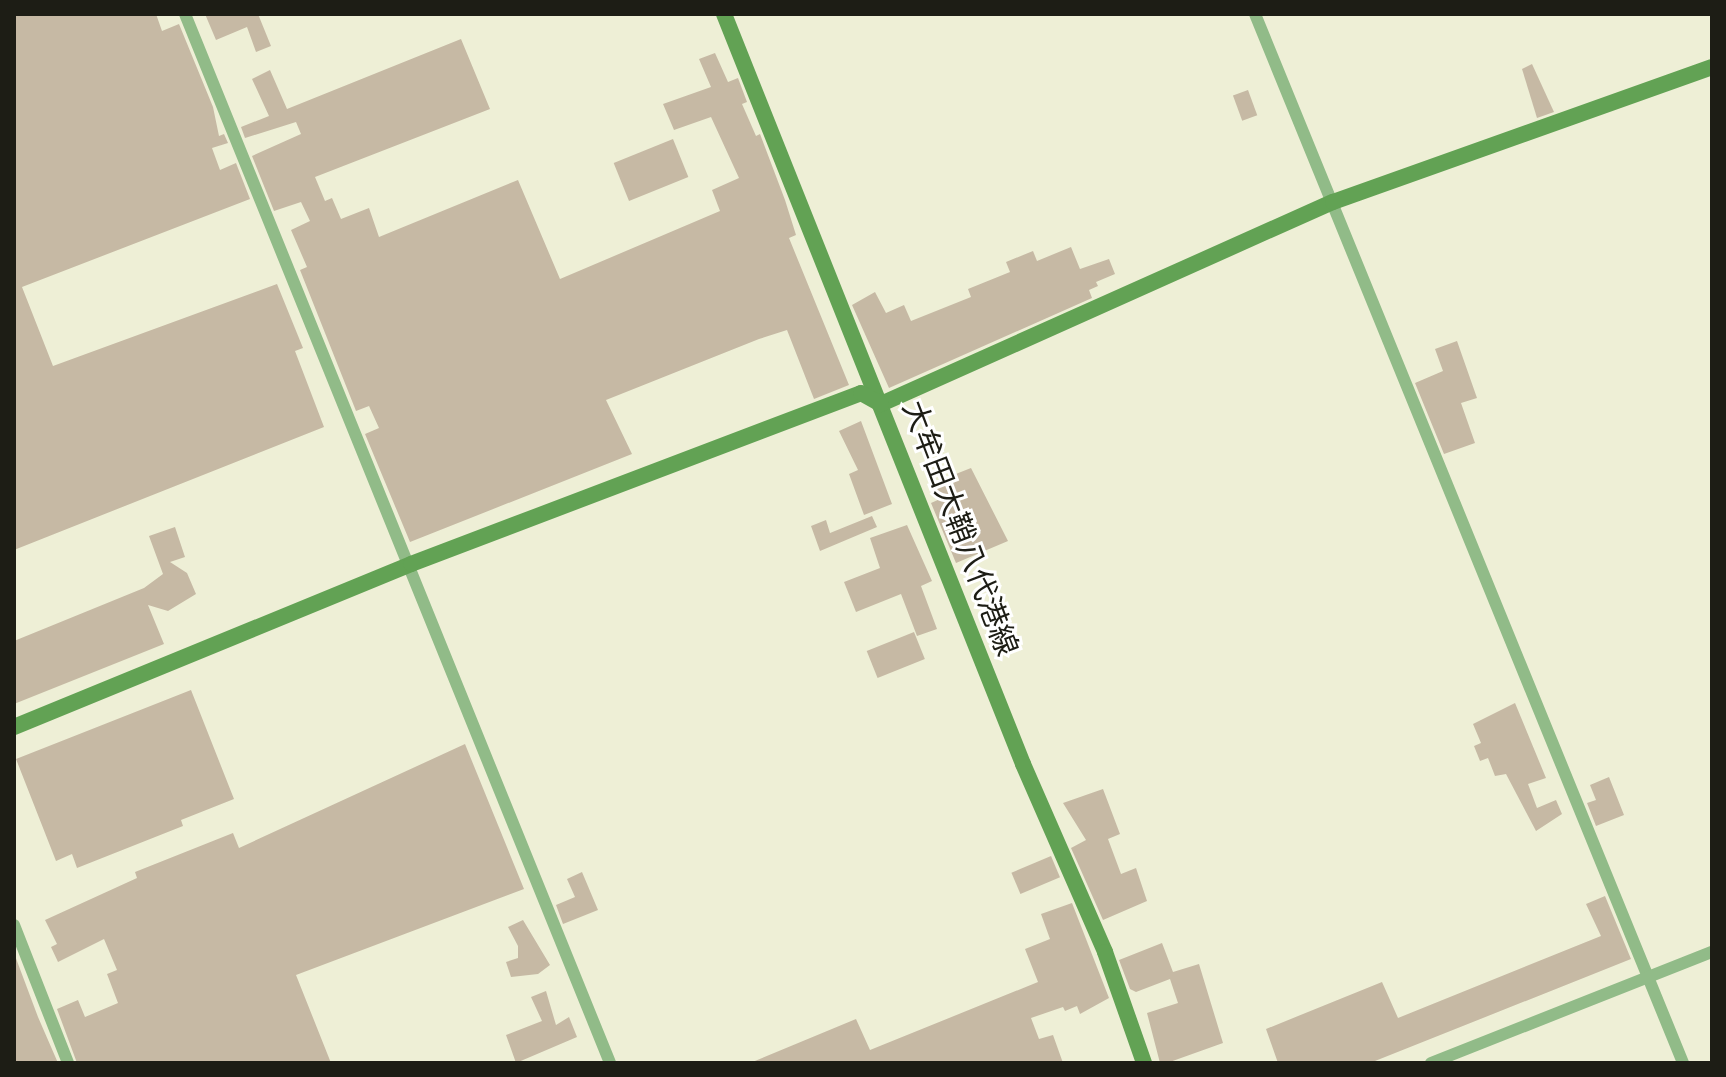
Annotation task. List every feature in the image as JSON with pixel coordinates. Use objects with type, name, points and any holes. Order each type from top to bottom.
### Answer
[{"type":"main road","name":"大牟田大鞘八代港線","points":[[724,14],[1023,764],[1105,952],[1144,1063]]},
{"type":"main road","points":[[14,727],[411,564],[861,393],[881,404],[1333,202],[1712,67]]},
{"type":"street","points":[[185,14],[411,564],[610,1063]]},
{"type":"street","points":[[1255,14],[1683,1063]]},
{"type":"street","points":[[14,925],[68,1063]]},
{"type":"street","points":[[1431,1063],[1712,952]]},
{"type":"building","points":[[14,14],[156,14],[162,31],[179,24],[213,107],[219,136],[224,134],[228,143],[212,148],[220,170],[236,163],[250,199],[22,287],[53,366],[277,284],[303,348],[295,351],[324,427],[14,550]]},
{"type":"building","points":[[205,14],[258,14],[271,46],[256,52],[247,27],[216,40]]},
{"type":"building","points":[[461,39],[490,109],[315,177],[325,201],[332,198],[341,219],[369,208],[379,237],[518,180],[560,279],[720,211],[712,190],[739,178],[711,117],[674,130],[663,104],[711,87],[699,59],[715,53],[728,82],[738,78],[747,102],[742,104],[756,136],[760,134],[785,200],[796,235],[789,238],[849,385],[814,399],[787,330],[759,339],[606,400],[632,454],[410,542],[365,434],[379,428],[369,406],[356,411],[300,270],[307,267],[291,230],[310,221],[301,202],[274,211],[252,156],[301,134],[296,122],[245,138],[241,127],[269,116],[252,79],[270,70],[287,109]]},
{"type":"building","points":[[1532,64],[1554,112],[1537,118],[1522,69]]},
{"type":"building","points":[[1248,90],[1257,115],[1242,121],[1233,95]]},
{"type":"building","points":[[673,139],[688,177],[629,201],[614,163]]},
{"type":"building","points":[[1071,247],[1080,269],[1109,259],[1115,274],[1096,282],[1098,286],[1089,290],[1092,298],[889,388],[852,305],[875,292],[886,313],[904,305],[911,321],[971,297],[968,289],[1010,272],[1006,262],[1033,251],[1037,261]]},
{"type":"building","points":[[1457,341],[1477,398],[1461,403],[1475,443],[1444,454],[1415,383],[1443,371],[1435,349]]},
{"type":"building","points":[[861,421],[892,504],[864,515],[849,474],[858,470],[839,431]]},
{"type":"building","points":[[971,468],[1008,541],[956,563],[931,503],[940,499],[933,483]]},
{"type":"building","points":[[872,516],[877,527],[820,551],[811,526],[826,520],[830,533]]},
{"type":"building","points":[[907,525],[932,581],[921,586],[937,629],[917,636],[901,594],[856,612],[844,582],[880,568],[870,538]]},
{"type":"building","points":[[175,527],[185,557],[170,562],[187,573],[196,594],[168,611],[148,605],[164,644],[14,704],[14,641],[144,588],[163,574],[149,536]]},
{"type":"building","points":[[914,632],[925,659],[878,678],[867,651]]},
{"type":"building","points":[[191,690],[234,799],[181,820],[183,826],[77,868],[72,854],[56,861],[16,759]]},
{"type":"building","points":[[1515,703],[1546,778],[1528,784],[1537,808],[1556,800],[1562,814],[1536,831],[1506,774],[1495,776],[1488,758],[1480,761],[1474,746],[1481,743],[1473,724]]},
{"type":"building","points":[[465,744],[524,889],[296,975],[331,1063],[77,1063],[57,1009],[78,1000],[85,1017],[118,1003],[107,974],[117,970],[104,939],[58,962],[51,947],[57,944],[45,920],[137,878],[135,872],[233,833],[239,848]]},
{"type":"building","points":[[1609,777],[1624,815],[1596,826],[1587,803],[1596,800],[1590,785]]},
{"type":"building","points":[[1103,789],[1120,834],[1108,839],[1121,874],[1136,868],[1147,901],[1103,920],[1071,848],[1086,840],[1063,803]]},
{"type":"building","points":[[1051,856],[1060,877],[1020,894],[1011,873]]},
{"type":"building","points":[[582,872],[598,910],[563,924],[556,905],[575,897],[567,879]]},
{"type":"building","points":[[1605,896],[1631,959],[1370,1063],[1278,1063],[1266,1029],[1382,982],[1398,1018],[1601,936],[1586,904]]},
{"type":"building","points":[[1072,903],[1109,998],[1080,1014],[1077,1006],[1065,1011],[1063,1007],[1031,1018],[1039,1039],[1053,1035],[1063,1063],[750,1063],[856,1019],[870,1050],[1038,982],[1025,949],[1050,939],[1041,914]]},
{"type":"building","points":[[523,920],[550,965],[538,974],[511,977],[506,962],[518,958],[518,946],[508,927]]},
{"type":"building","points":[[1162,943],[1173,972],[1199,964],[1223,1043],[1167,1063],[1160,1063],[1147,1013],[1178,1003],[1170,979],[1136,992],[1130,989],[1119,960]]},
{"type":"building","points":[[14,953],[38,1017],[58,1063],[14,1063]]},
{"type":"building","points":[[546,991],[556,1025],[569,1017],[577,1037],[516,1063],[506,1035],[542,1021],[531,997]]}]
